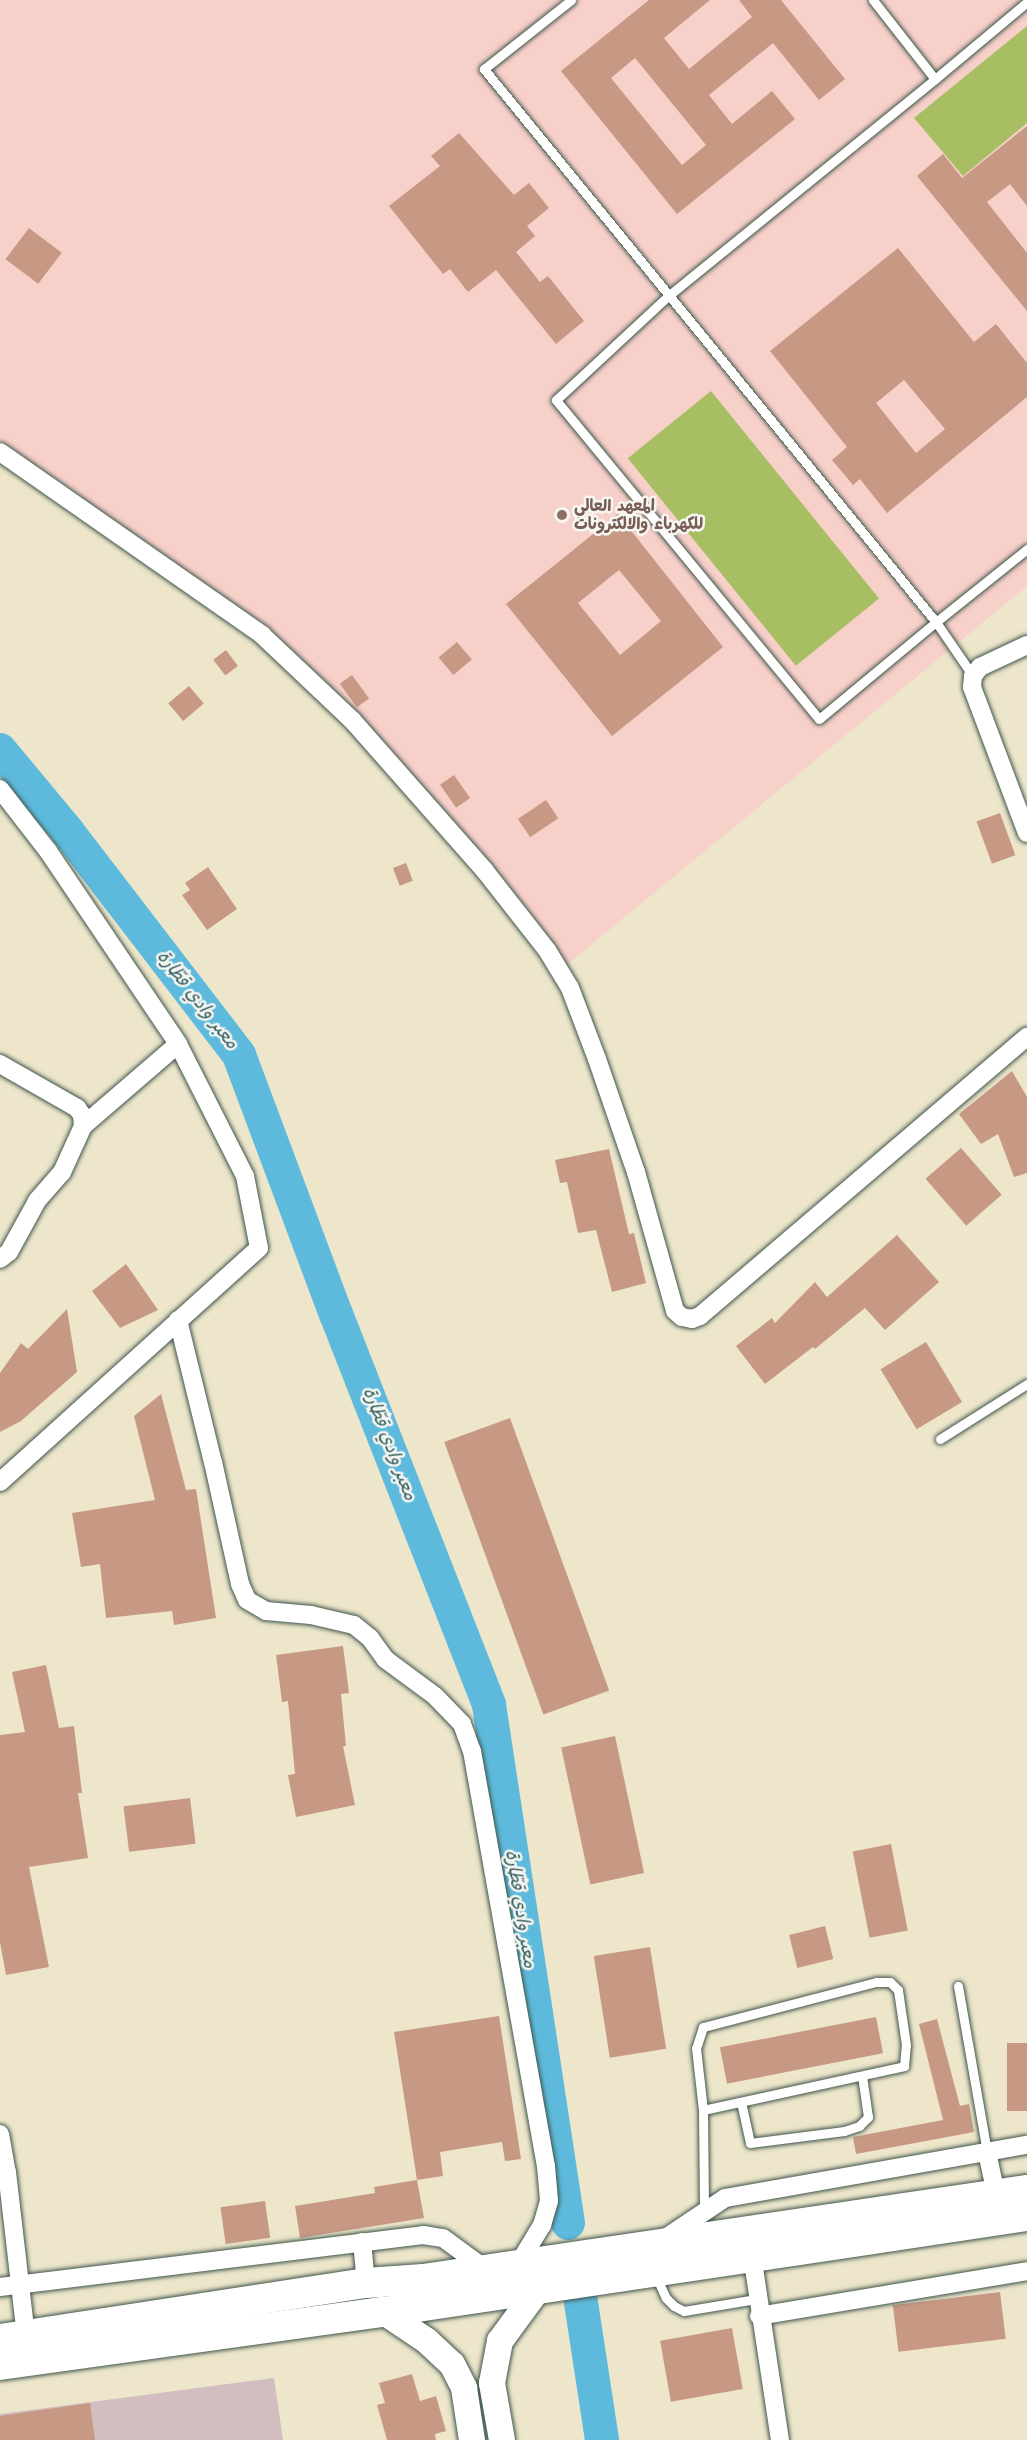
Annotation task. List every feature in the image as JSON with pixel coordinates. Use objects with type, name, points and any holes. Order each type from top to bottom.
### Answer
[{"type":"highway","points":[[0,2365],[384,2312],[539,2288],[652,2259],[1027,2190]]},
{"type":"highway","points":[[13,2337],[366,2283],[423,2279],[519,2263],[752,2255],[1027,2216]]},
{"type":"main road","points":[[502,2440],[492,2383],[500,2341],[539,2288]]},
{"type":"main road","points":[[384,2312],[427,2341],[452,2364],[464,2388],[472,2440]]},
{"type":"main road","points":[[464,2388],[472,2384],[492,2383]]},
{"type":"street","points":[[0,452],[262,635],[352,720],[485,871],[547,950],[570,988],[636,1172],[675,1311],[682,1317],[692,1319],[700,1316],[1027,1037]]},
{"type":"street","points":[[1027,645],[980,667],[974,676],[972,687],[1027,833]]},
{"type":"street","points":[[0,789],[48,851],[178,1044],[245,1176],[260,1248],[0,1482]]},
{"type":"street","points":[[0,1258],[9,1252],[37,1201],[62,1172],[83,1126],[178,1044]]},
{"type":"street","points":[[0,1064],[77,1108],[82,1115],[83,1126]]},
{"type":"street","points":[[178,1320],[240,1584],[247,1600],[266,1611],[312,1615],[354,1624],[370,1638],[384,1659],[435,1696],[462,1724],[472,1751],[546,2166],[549,2201],[542,2225],[519,2263]]},
{"type":"street","points":[[0,2134],[20,2284],[13,2337]]},
{"type":"street","points":[[652,2259],[704,2211],[725,2198],[1027,2145]]},
{"type":"street","points":[[987,2152],[996,2194]]},
{"type":"street","points":[[0,2287],[423,2235],[443,2238],[485,2269]]},
{"type":"street","points":[[362,2242],[366,2283]]},
{"type":"street","points":[[752,2255],[758,2307],[780,2440]]},
{"type":"street","points":[[758,2307],[1027,2271]]},
{"type":"lane","points":[[571,0],[484,69],[936,622],[974,676]]},
{"type":"lane","points":[[873,0],[935,79]]},
{"type":"lane","points":[[1027,2],[669,295],[556,400],[819,719],[1027,549]]},
{"type":"lane","points":[[940,1439],[1027,1384]]},
{"type":"lane","points":[[703,2110],[904,2066],[906,2045],[898,1990],[890,1982],[876,1982],[703,2027],[696,2048],[703,2110],[704,2211]]},
{"type":"lane","points":[[958,1986],[987,2152]]},
{"type":"lane","points":[[741,2102],[750,2143],[844,2131],[859,2126],[868,2117],[862,2076]]},
{"type":"lane","points":[[652,2259],[666,2298],[684,2312],[758,2307]]},
{"type":"shaded area","name":"المعهد العالي للكهرباء والالكترونات","points":[[0,0],[1027,0],[1027,586],[564,967],[481,851],[262,635],[0,445]]},
{"type":"shaded area","points":[[274,2378],[283,2440],[0,2440],[0,2414]]},
{"type":"green space","points":[[1027,26],[1027,123],[963,176],[914,118]]},
{"type":"green space","points":[[711,391],[879,598],[796,666],[628,458]]},
{"type":"building","points":[[649,0],[710,0],[664,38],[689,69],[752,17],[739,0],[781,0],[845,79],[819,100],[773,43],[709,95],[732,124],[772,91],[795,119],[677,214],[561,71]],"holes":[[[635,58],[706,145],[682,165],[611,78]]]},
{"type":"building","points":[[1027,126],[1027,206],[1010,184],[987,202],[1027,253],[1027,311],[917,176],[943,154],[962,178]]},
{"type":"building","points":[[459,133],[514,195],[529,183],[549,208],[527,226],[535,236],[516,252],[540,282],[548,276],[584,321],[556,344],[496,270],[468,292],[450,269],[443,274],[389,206],[440,166],[431,156]]},
{"type":"building","points":[[29,228],[62,253],[38,284],[6,259]]},
{"type":"building","points":[[898,248],[974,342],[996,324],[1027,363],[1027,397],[887,513],[860,479],[853,485],[832,460],[847,447],[770,351]],"holes":[[[904,380],[945,429],[916,453],[876,403]]]},
{"type":"building","points":[[618,514],[723,647],[612,736],[506,604]],"holes":[[[619,570],[661,621],[620,655],[578,603]]]},
{"type":"building","points":[[457,642],[472,660],[453,675],[439,657]]},
{"type":"building","points":[[226,650],[238,666],[225,676],[213,660]]},
{"type":"building","points":[[352,675],[369,698],[357,707],[340,684]]},
{"type":"building","points":[[189,686],[204,704],[183,721],[168,703]]},
{"type":"building","points":[[454,775],[470,798],[456,808],[440,785]]},
{"type":"building","points":[[546,800],[558,818],[530,837],[518,819]]},
{"type":"building","points":[[1000,813],[1015,855],[992,864],[977,822]]},
{"type":"building","points":[[406,863],[413,881],[400,886],[393,868]]},
{"type":"building","points":[[208,867],[237,909],[207,930],[182,895],[190,890],[185,883]]},
{"type":"building","points":[[1012,1071],[1027,1097],[1027,1173],[1014,1177],[998,1134],[981,1144],[959,1114]]},
{"type":"building","points":[[961,1148],[1002,1195],[966,1226],[926,1179]]},
{"type":"building","points":[[609,1149],[629,1234],[634,1233],[646,1283],[612,1292],[596,1230],[578,1233],[567,1182],[560,1183],[555,1160]]},
{"type":"building","points":[[897,1235],[939,1282],[885,1330],[865,1308],[815,1349],[813,1347],[765,1384],[736,1346],[772,1318],[775,1323],[815,1282],[827,1297]]},
{"type":"building","points":[[126,1264],[158,1310],[120,1328],[92,1291]]},
{"type":"building","points":[[67,1309],[77,1372],[21,1421],[0,1432],[0,1373],[21,1343],[28,1349]]},
{"type":"building","points":[[926,1342],[962,1402],[917,1429],[881,1369]]},
{"type":"building","points":[[161,1394],[186,1490],[196,1489],[216,1618],[174,1625],[172,1611],[106,1618],[100,1564],[81,1567],[72,1513],[155,1500],[134,1416]]},
{"type":"building","points":[[510,1418],[609,1691],[543,1714],[444,1442]]},
{"type":"building","points":[[343,1646],[349,1693],[341,1694],[346,1746],[343,1746],[355,1805],[296,1817],[288,1775],[295,1774],[288,1701],[282,1702],[276,1655]]},
{"type":"building","points":[[46,1665],[59,1728],[74,1726],[82,1793],[78,1793],[88,1858],[29,1867],[49,1967],[6,1975],[0,1942],[0,1735],[25,1732],[12,1672]]},
{"type":"building","points":[[615,1736],[644,1873],[590,1884],[561,1747]]},
{"type":"building","points":[[190,1798],[196,1844],[129,1852],[123,1806]]},
{"type":"building","points":[[891,1844],[908,1930],[870,1938],[853,1851]]},
{"type":"building","points":[[825,1926],[833,1959],[797,1968],[789,1935]]},
{"type":"building","points":[[650,1947],[666,2049],[610,2058],[594,1956]]},
{"type":"building","points":[[499,2016],[521,2159],[505,2161],[502,2142],[440,2152],[443,2176],[417,2180],[394,2032]]},
{"type":"building","points":[[876,2017],[883,2053],[727,2084],[720,2047]]},
{"type":"building","points":[[937,2019],[960,2106],[969,2104],[974,2132],[856,2154],[853,2137],[943,2120],[919,2024]]},
{"type":"building","points":[[1007,2043],[1027,2043],[1027,2111],[1007,2111]]},
{"type":"building","points":[[417,2180],[424,2218],[300,2238],[295,2206],[375,2193],[374,2187]]},
{"type":"building","points":[[265,2201],[270,2238],[226,2244],[220,2207]]},
{"type":"building","points":[[1000,2292],[1006,2339],[899,2352],[893,2305]]},
{"type":"building","points":[[732,2328],[743,2389],[671,2402],[660,2341]]},
{"type":"building","points":[[412,2374],[420,2401],[436,2396],[446,2431],[435,2434],[436,2440],[387,2440],[377,2405],[385,2403],[379,2383]]},
{"type":"building","points":[[90,2403],[95,2440],[0,2440],[0,2416]]},
{"type":"waterway","name":"معبر وادي قطّارة","points":[[0,750],[68,832],[239,1055],[336,1314],[489,1705],[568,2223]]},
{"type":"waterway","name":"معبر وادي قطّارة","points":[[580,2296],[602,2440]]},
{"type":"place","name":"المعهد العالي للكهرباء والالكترونات","points":[[562,515]]}]
